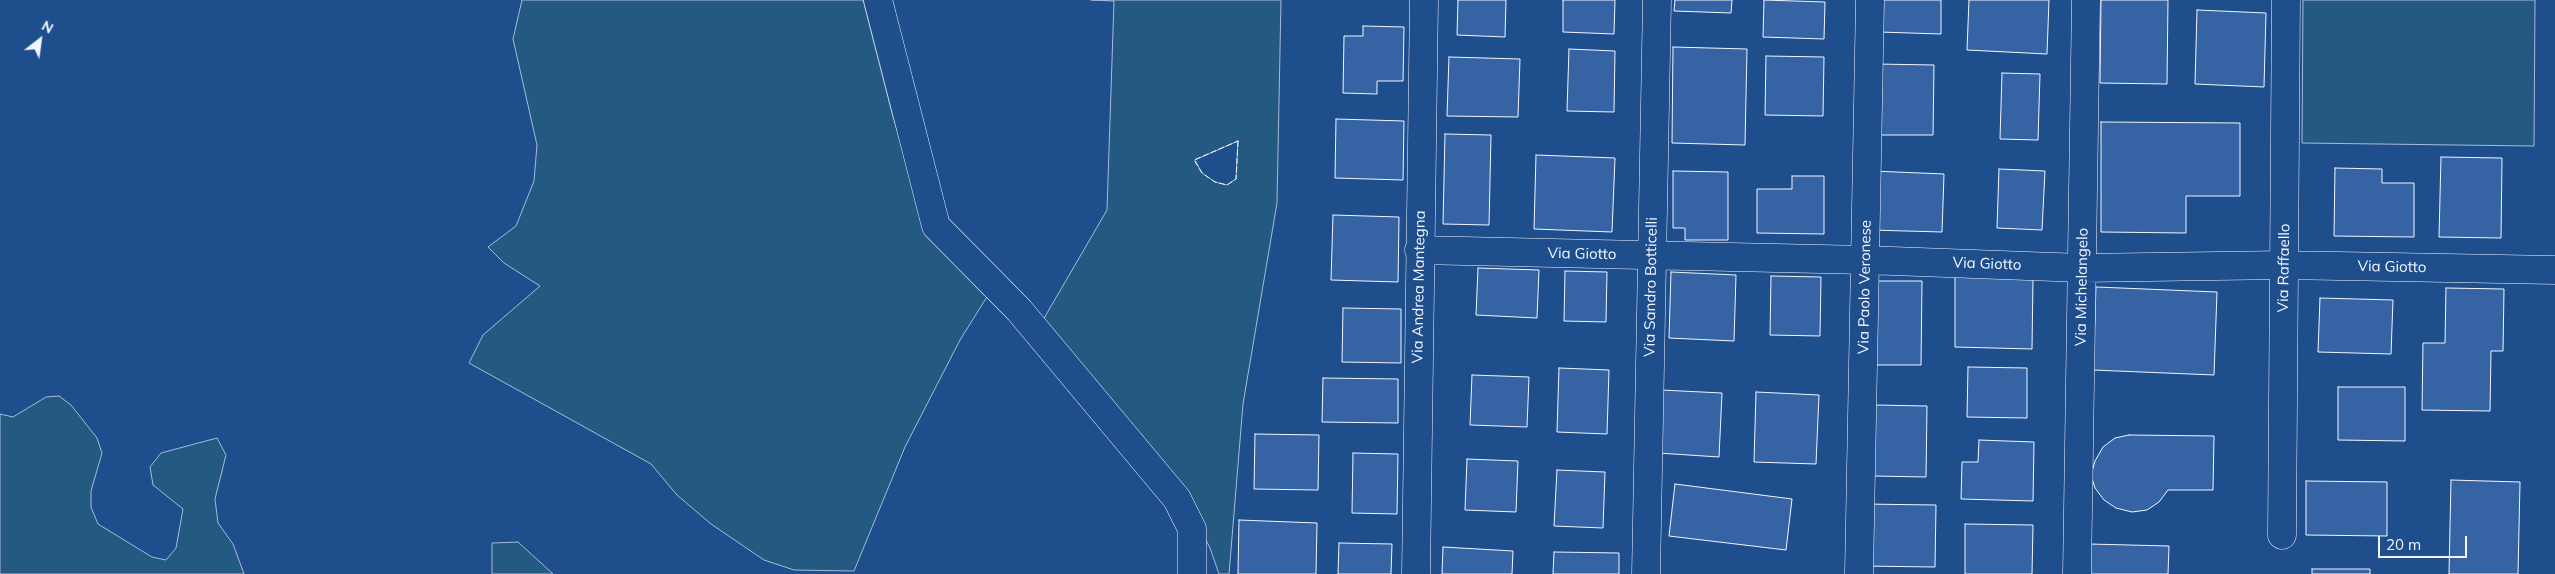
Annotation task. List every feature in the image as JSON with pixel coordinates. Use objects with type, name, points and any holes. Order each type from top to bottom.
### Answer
[{"type":"street","points":[[878,0],[936,226],[1019,310],[1177,499],[1192,529],[1192,574]]},
{"type":"street","name":"Via Andrea Mantegna","points":[[1416,574],[1424,0]]},
{"type":"street","name":"Via Sandro Botticelli","points":[[1646,574],[1656,0]]},
{"type":"street","name":"Via Paolo Veronese","points":[[1859,574],[1870,0]]},
{"type":"street","name":"Via Michelangelo","points":[[2077,574],[2086,0]]},
{"type":"street","name":"Via Raffaello","points":[[2282,535],[2286,0]]},
{"type":"street","name":"Via Giotto","points":[[1420,250],[1865,260],[2082,268],[2284,264],[2555,270]]},
{"type":"shaded area","points":[[522,0],[863,0],[892,113],[927,234],[990,292],[960,340],[905,447],[854,571],[794,570],[764,560],[711,524],[677,495],[651,464],[469,363],[483,335],[540,286],[504,263],[488,247],[516,226],[534,181],[537,145],[513,39]]},
{"type":"shaded area","points":[[1091,0],[1281,0],[1277,203],[1243,404],[1229,574],[1219,574],[1210,548],[1188,505],[1043,320],[1107,210],[1114,1]],"holes":[[[1238,141],[1236,179],[1227,185],[1215,182],[1202,173],[1195,160]]]},
{"type":"shaded area","points":[[2303,0],[2535,0],[2534,146],[2302,143]]},
{"type":"shaded area","points":[[59,396],[71,405],[97,438],[102,453],[91,491],[91,507],[98,524],[152,557],[166,560],[176,548],[183,509],[153,485],[150,467],[161,453],[217,438],[226,455],[215,499],[218,523],[233,544],[244,574],[0,574],[0,414],[13,417],[46,397]]},
{"type":"shaded area","points":[[518,542],[553,574],[492,574],[492,543]]},
{"type":"building","points":[[1458,0],[1506,0],[1505,37],[1457,35]]},
{"type":"building","points":[[1563,0],[1615,0],[1614,34],[1563,32]]},
{"type":"building","points":[[1675,0],[1732,0],[1731,13],[1674,11]]},
{"type":"building","points":[[1764,0],[1825,2],[1824,39],[1763,37]]},
{"type":"building","points":[[1880,0],[1941,0],[1941,34],[1879,32]]},
{"type":"building","points":[[1969,0],[2049,0],[2047,54],[1967,50]]},
{"type":"building","points":[[2101,0],[2168,0],[2167,84],[2100,83]]},
{"type":"building","points":[[2197,10],[2266,13],[2264,87],[2195,84]]},
{"type":"building","points":[[1363,26],[1404,27],[1403,81],[1377,81],[1377,94],[1343,93],[1344,36],[1363,36]]},
{"type":"building","points":[[1673,47],[1747,49],[1745,145],[1672,143]]},
{"type":"building","points":[[1569,49],[1615,51],[1614,112],[1567,111]]},
{"type":"building","points":[[1766,56],[1824,57],[1823,116],[1765,115]]},
{"type":"building","points":[[1449,57],[1520,59],[1518,117],[1447,116]]},
{"type":"building","points":[[1876,64],[1934,65],[1933,135],[1875,135]]},
{"type":"building","points":[[2002,73],[2040,74],[2038,140],[2000,139]]},
{"type":"building","points":[[1336,119],[1404,121],[1403,180],[1335,178]]},
{"type":"building","points":[[2101,122],[2240,123],[2240,196],[2186,196],[2186,233],[2101,232]]},
{"type":"building","points":[[1445,134],[1491,135],[1489,225],[1443,224]]},
{"type":"building","points":[[1536,155],[1615,158],[1612,232],[1534,229]]},
{"type":"building","points":[[2441,157],[2502,158],[2501,238],[2439,237]]},
{"type":"building","points":[[2335,168],[2382,169],[2382,183],[2414,183],[2414,237],[2334,236]]},
{"type":"building","points":[[1999,169],[2045,171],[2042,230],[1997,228]]},
{"type":"building","points":[[1673,171],[1728,172],[1728,240],[1685,240],[1685,228],[1673,228]]},
{"type":"building","points":[[1872,171],[1944,174],[1942,232],[1870,230]]},
{"type":"building","points":[[1792,176],[1824,176],[1824,234],[1757,233],[1757,189],[1792,189]]},
{"type":"building","points":[[1333,215],[1399,217],[1398,282],[1331,280]]},
{"type":"building","points":[[1478,268],[1539,270],[1537,318],[1476,315]]},
{"type":"building","points":[[1565,271],[1607,272],[1606,322],[1564,321]]},
{"type":"building","points":[[1671,272],[1736,275],[1734,341],[1669,338]]},
{"type":"building","points":[[1771,276],[1821,277],[1820,336],[1770,335]]},
{"type":"building","points":[[1955,277],[2033,278],[2032,349],[1955,347]]},
{"type":"building","points":[[1873,281],[1922,281],[1921,365],[1873,365]]},
{"type":"building","points":[[2096,287],[2217,292],[2214,375],[2093,370]]},
{"type":"building","points":[[2446,288],[2504,289],[2503,351],[2491,351],[2490,411],[2422,410],[2423,343],[2445,343]]},
{"type":"building","points":[[2320,298],[2393,300],[2391,354],[2318,352]]},
{"type":"building","points":[[1343,308],[1401,309],[1401,363],[1342,362]]},
{"type":"building","points":[[1968,367],[2027,368],[2027,418],[1967,417]]},
{"type":"building","points":[[1559,368],[1609,370],[1607,434],[1557,432]]},
{"type":"building","points":[[1472,375],[1529,377],[1527,427],[1470,425]]},
{"type":"building","points":[[1323,378],[1398,379],[1398,423],[1322,422]]},
{"type":"building","points":[[2338,387],[2405,387],[2405,441],[2338,440]]},
{"type":"building","points":[[1661,390],[1722,393],[1719,457],[1658,453]]},
{"type":"building","points":[[1756,392],[1819,395],[1816,464],[1754,462]]},
{"type":"building","points":[[1875,405],[1927,406],[1926,477],[1873,476]]},
{"type":"building","points":[[1255,434],[1319,435],[1318,490],[1254,489]]},
{"type":"building","points":[[2129,435],[2214,436],[2213,490],[2168,490],[2159,502],[2147,510],[2132,512],[2116,508],[2104,500],[2095,488],[2091,475],[2095,461],[2103,447],[2115,438]]},
{"type":"building","points":[[1979,440],[2034,442],[2033,501],[1961,499],[1962,462],[1978,462]]},
{"type":"building","points":[[1353,453],[1398,454],[1397,514],[1352,513]]},
{"type":"building","points":[[1467,459],[1518,461],[1516,512],[1465,510]]},
{"type":"building","points":[[1557,470],[1605,472],[1603,528],[1554,526]]},
{"type":"building","points":[[2451,480],[2520,482],[2518,574],[2449,574]]},
{"type":"building","points":[[2306,481],[2387,482],[2387,536],[2306,535]]},
{"type":"building","points":[[1675,484],[1792,499],[1786,550],[1669,536]]},
{"type":"building","points":[[1862,504],[1936,505],[1935,567],[1861,566]]},
{"type":"building","points":[[1239,520],[1317,523],[1316,574],[1238,574]]},
{"type":"building","points":[[1965,524],[2033,525],[2032,574],[1965,574]]},
{"type":"building","points":[[1339,543],[1392,544],[1391,574],[1338,574]]},
{"type":"building","points":[[2089,544],[2169,546],[2168,574],[2089,574]]},
{"type":"building","points":[[1443,547],[1513,551],[1512,574],[1442,574]]},
{"type":"building","points":[[1554,552],[1619,553],[1619,574],[1553,574]]},
{"type":"building","points":[[2312,569],[2370,569],[2370,574],[2312,574]]},
{"type":"fence","points":[[1238,141],[1236,179],[1227,185],[1215,182],[1202,173],[1194,160],[1238,141]]}]
